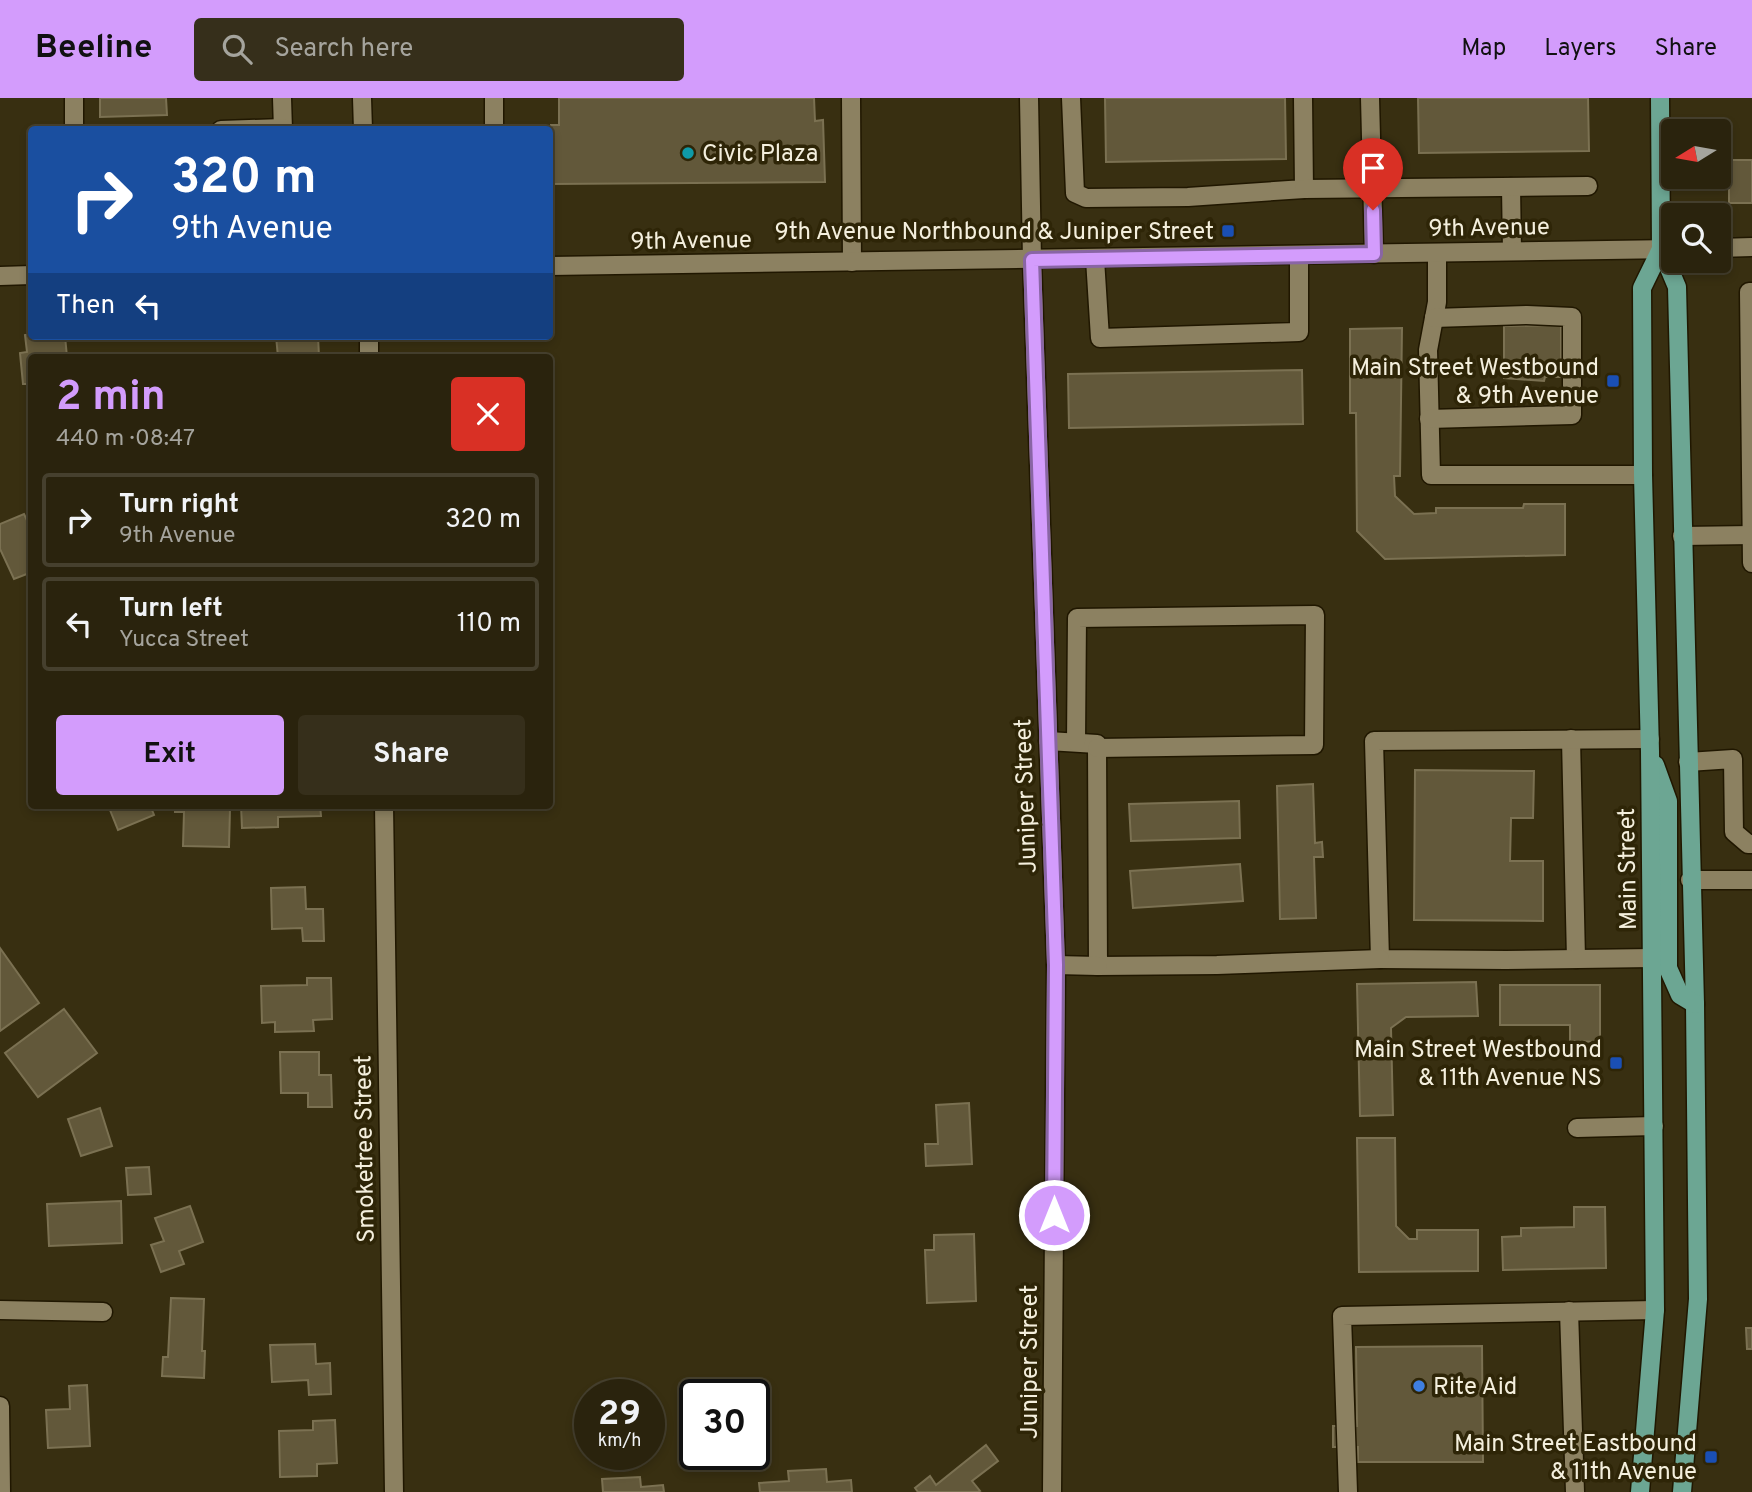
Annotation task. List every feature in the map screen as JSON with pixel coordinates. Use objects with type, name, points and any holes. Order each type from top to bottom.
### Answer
[{"type":"main road","name":"Main Street","points":[[1660,98],[1665,203]]},
{"type":"main road","name":"Main Street","points":[[1640,1492],[1655,1310],[1650,745],[1643,475],[1642,288],[1661,258]]},
{"type":"main road","name":"Main Street","points":[[1673,273],[1677,287],[1695,1004],[1698,1299],[1682,1492]]},
{"type":"main road","points":[[1650,745],[1668,801],[1668,968],[1680,995],[1695,1004]]},
{"type":"street","points":[[74,98],[74,126]]},
{"type":"street","points":[[282,98],[283,126]]},
{"type":"street","points":[[362,98],[363,126]]},
{"type":"street","points":[[494,98],[494,126]]},
{"type":"street","points":[[850,98],[852,262]]},
{"type":"street","name":"Juniper Street","points":[[1029,98],[1056,965],[1052,1492]]},
{"type":"street","points":[[1071,98],[1075,193],[1086,198],[1188,197],[1304,189],[1588,186]]},
{"type":"street","points":[[1303,98],[1304,189]]},
{"type":"street","points":[[1370,98],[1374,254]]},
{"type":"street","points":[[1511,187],[1512,251]]},
{"type":"street","points":[[1731,248],[1752,247]]},
{"type":"street","name":"9th Avenue","points":[[553,266],[1661,249]]},
{"type":"street","points":[[1437,253],[1437,302],[1428,350],[1430,475],[1643,475]]},
{"type":"street","points":[[1095,259],[1100,338],[1299,332],[1299,255]]},
{"type":"street","points":[[0,276],[28,275]]},
{"type":"street","points":[[1752,292],[1749,292],[1752,563]]},
{"type":"street","points":[[1429,419],[1573,415],[1572,317],[1527,315],[1434,318]]},
{"type":"street","points":[[1682,536],[1751,535]]},
{"type":"street","points":[[1076,742],[1077,618],[1315,615],[1314,745],[1097,748]]},
{"type":"street","points":[[1571,739],[1576,959]]},
{"type":"street","points":[[1380,959],[1374,741],[1571,739],[1650,745]]},
{"type":"street","points":[[1048,741],[1097,744],[1098,966]]},
{"type":"street","points":[[1688,762],[1733,759],[1734,832],[1748,844],[1752,844]]},
{"type":"street","points":[[1733,799],[1752,799]]},
{"type":"street","name":"Smoketree Street","points":[[384,809],[394,1492]]},
{"type":"street","points":[[1690,880],[1752,880]]},
{"type":"street","points":[[1056,965],[1217,965],[1380,959],[1652,958]]},
{"type":"street","points":[[1577,1128],[1654,1126]]},
{"type":"street","points":[[0,1310],[103,1312]]},
{"type":"street","points":[[1349,1492],[1342,1316],[1655,1310]]},
{"type":"street","points":[[1569,1311],[1574,1492]]},
{"type":"street","points":[[0,1406],[1,1492]]},
{"type":"building","points":[[100,98],[166,98],[167,115],[100,117]]},
{"type":"building","name":"Civic Plaza","points":[[559,98],[814,98],[815,121],[823,120],[825,182],[553,184],[551,125],[559,125]]},
{"type":"building","points":[[1105,98],[1285,98],[1286,159],[1106,162]]},
{"type":"building","points":[[1418,98],[1588,98],[1589,151],[1419,153]]},
{"type":"building","points":[[1731,160],[1752,160],[1752,203],[1729,203]]},
{"type":"building","points":[[1561,325],[1561,377],[1545,377],[1544,381],[1504,378],[1504,326]]},
{"type":"building","points":[[1402,328],[1400,476],[1394,476],[1395,496],[1414,514],[1436,513],[1436,508],[1523,508],[1524,504],[1565,504],[1565,555],[1385,559],[1357,531],[1356,413],[1350,413],[1350,329]]},
{"type":"building","points":[[25,335],[28,335],[28,340],[65,340],[67,354],[28,354],[28,384],[23,384],[20,353],[27,352]]},
{"type":"building","points":[[276,340],[318,340],[319,354],[278,354]]},
{"type":"building","points":[[1302,370],[1303,424],[1069,428],[1068,374]]},
{"type":"building","points":[[24,514],[28,522],[28,574],[14,579],[0,549],[0,524]]},
{"type":"building","points":[[1415,770],[1534,771],[1533,818],[1511,818],[1510,861],[1543,861],[1543,921],[1414,920]]},
{"type":"building","points":[[1313,784],[1315,843],[1322,842],[1323,857],[1314,857],[1316,918],[1280,919],[1277,786]]},
{"type":"building","points":[[1239,801],[1240,838],[1131,841],[1129,804]]},
{"type":"building","points":[[110,809],[152,809],[154,815],[118,830]]},
{"type":"building","points":[[175,809],[230,809],[229,847],[183,846],[184,812],[175,812]]},
{"type":"building","points":[[241,809],[320,809],[321,816],[278,817],[278,827],[242,828]]},
{"type":"building","points":[[1240,864],[1243,901],[1133,908],[1130,871]]},
{"type":"building","points":[[305,887],[306,909],[323,909],[324,941],[303,941],[302,928],[272,929],[271,888]]},
{"type":"building","points":[[0,948],[39,1003],[0,1031]]},
{"type":"building","points":[[307,978],[331,978],[332,1019],[313,1020],[314,1031],[275,1032],[275,1022],[262,1023],[261,986],[307,985]]},
{"type":"building","points":[[1476,982],[1478,1016],[1406,1017],[1391,1028],[1393,1115],[1360,1116],[1357,984]]},
{"type":"building","points":[[1500,985],[1600,985],[1600,1042],[1570,1041],[1570,1025],[1500,1025]]},
{"type":"building","points":[[64,1009],[97,1053],[38,1097],[5,1053]]},
{"type":"building","points":[[280,1052],[319,1052],[319,1075],[331,1075],[332,1107],[308,1107],[308,1093],[281,1093]]},
{"type":"building","points":[[969,1103],[972,1164],[926,1166],[925,1144],[938,1144],[936,1105]]},
{"type":"building","points":[[100,1108],[112,1146],[81,1156],[68,1119]]},
{"type":"building","points":[[1357,1138],[1395,1138],[1396,1226],[1409,1239],[1417,1239],[1417,1230],[1478,1230],[1478,1271],[1359,1272]]},
{"type":"building","points":[[149,1167],[151,1194],[128,1195],[126,1168]]},
{"type":"building","points":[[121,1201],[122,1243],[49,1246],[47,1204]]},
{"type":"building","points":[[190,1206],[203,1242],[179,1251],[184,1264],[161,1272],[151,1245],[164,1241],[155,1218]]},
{"type":"building","points":[[1574,1207],[1605,1207],[1606,1268],[1503,1270],[1502,1237],[1521,1236],[1521,1228],[1574,1227]]},
{"type":"building","points":[[974,1234],[976,1301],[927,1303],[925,1250],[934,1250],[934,1235]]},
{"type":"building","points":[[171,1298],[204,1299],[204,1378],[162,1376],[163,1357],[168,1357]]},
{"type":"building","points":[[1746,1328],[1752,1328],[1752,1349],[1747,1349]]},
{"type":"building","points":[[315,1344],[316,1364],[330,1363],[331,1394],[309,1395],[308,1380],[272,1382],[270,1345]]},
{"type":"building","name":"Rite Aid","points":[[1482,1346],[1483,1462],[1358,1462],[1358,1447],[1333,1447],[1333,1426],[1357,1426],[1356,1347]]},
{"type":"building","points":[[87,1385],[90,1446],[48,1448],[46,1410],[70,1409],[69,1386]]},
{"type":"building","points":[[335,1420],[337,1463],[317,1464],[317,1476],[280,1477],[279,1431],[313,1430],[313,1421]]},
{"type":"building","points":[[986,1445],[998,1461],[972,1481],[980,1491],[918,1492],[915,1488],[930,1476],[936,1485]]},
{"type":"building","points":[[826,1469],[827,1482],[851,1480],[852,1492],[760,1492],[759,1483],[789,1481],[788,1471]]},
{"type":"building","points":[[640,1477],[641,1487],[663,1485],[664,1492],[603,1492],[602,1479]]},
{"type":"place","name":"Civic Plaza","points":[[688,153]]},
{"type":"place","name":"9th Avenue Northbound & Juniper Street","points":[[1228,231]]},
{"type":"place","name":"Main Street Westbound & 9th Avenue","points":[[1613,381]]},
{"type":"place","name":"Main Street Westbound & 11th Avenue NS","points":[[1616,1063]]},
{"type":"place","name":"Rite Aid","points":[[1419,1386]]},
{"type":"place","name":"Main Street Eastbound & 11th Avenue","points":[[1711,1457]]},
{"type":"route","points":[[1054,1215],[1056,965],[1032,260],[1374,254],[1373,210]]}]
